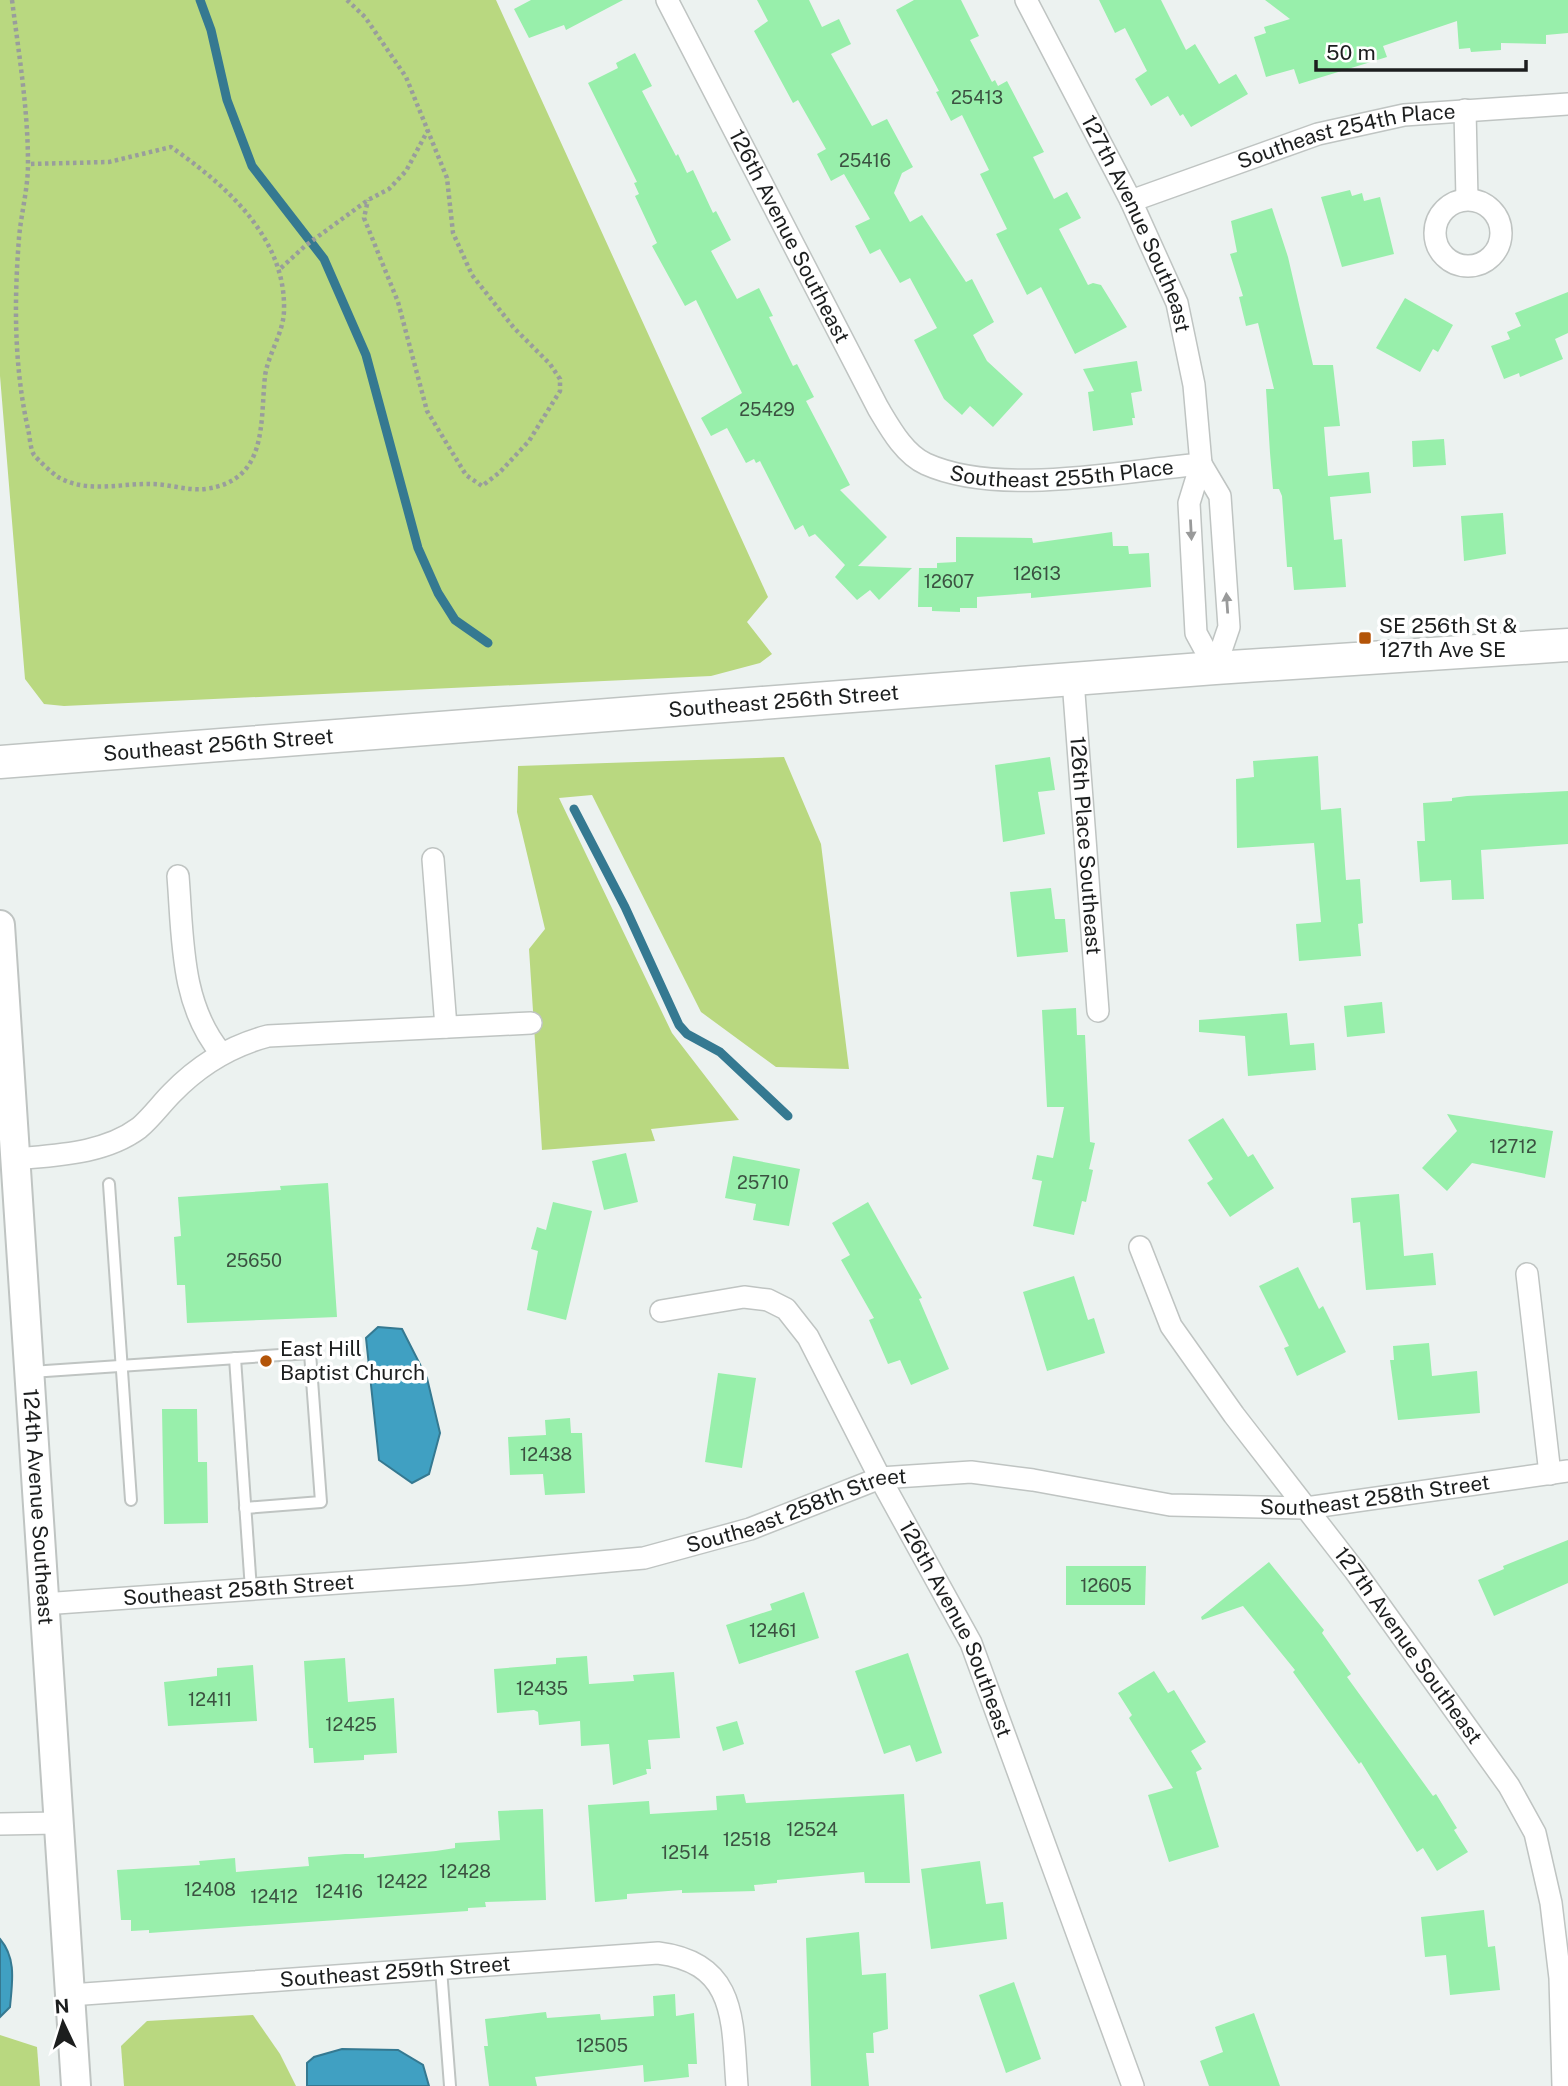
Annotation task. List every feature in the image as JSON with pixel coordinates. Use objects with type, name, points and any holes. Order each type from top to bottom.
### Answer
[{"type":"main road","name":"Southeast 256th Street","points":[[0,762],[1215,668],[1568,645]]},
{"type":"street","name":"126th Avenue Southeast","points":[[667,0],[878,408],[899,442],[924,464]]},
{"type":"street","name":"127th Avenue Southeast","points":[[1026,0],[1131,201],[1177,303],[1194,386],[1201,464],[1189,503],[1196,633],[1215,668]]},
{"type":"street","name":"Southeast 254th Place","points":[[1131,201],[1318,134],[1404,114],[1568,104]]},
{"type":"street","points":[[1465,110],[1467,199]]},
{"type":"street","name":"Southeast 255th Place","points":[[924,464],[969,477],[1028,480],[1201,464]]},
{"type":"street","name":"127th Avenue Southeast","points":[[1201,464],[1220,496],[1229,627],[1215,668]]},
{"type":"street","name":"126th Place Southeast","points":[[1073,680],[1098,1011]]},
{"type":"street","points":[[433,859],[446,1027]]},
{"type":"street","points":[[178,876],[190,997],[203,1028],[221,1053]]},
{"type":"street","name":"124th Avenue Southeast","points":[[0,925],[4,1055],[15,1158],[76,2086]]},
{"type":"street","points":[[15,1158],[70,1154],[122,1138],[139,1127],[192,1073],[221,1053],[268,1036],[531,1023]]},
{"type":"street","name":"127th Avenue Southeast","points":[[1140,1247],[1171,1326],[1509,1786],[1535,1833],[1551,1903],[1560,1978],[1563,2086]]},
{"type":"street","name":"Southeast 258th Street","points":[[43,1604],[644,1558],[750,1529],[880,1478],[971,1472],[1033,1480],[1170,1505],[1306,1508],[1559,1472],[1527,1274]]},
{"type":"street","name":"126th Avenue Southeast","points":[[661,1311],[744,1297],[768,1300],[786,1309],[808,1337],[880,1478],[971,1643],[1133,2086]]},
{"type":"street","points":[[0,1825],[58,1823]]},
{"type":"street","name":"Southeast 259th Street","points":[[70,1995],[658,1953],[682,1956],[712,1976],[723,1988],[731,2009],[737,2086]]},
{"type":"lane","points":[[109,1184],[131,1500]]},
{"type":"lane","points":[[29,1373],[310,1353],[321,1502],[245,1508]]},
{"type":"lane","points":[[235,1358],[251,1590]]},
{"type":"lane","points":[[441,1969],[450,2086]]},
{"type":"path","points":[[12,0],[23,82],[28,164],[19,238],[16,334],[19,386],[33,453],[58,477],[101,487],[152,484],[202,489],[229,484],[250,466],[258,446],[265,374],[284,313],[281,268],[243,206],[200,167],[171,147],[109,162],[28,164]]},
{"type":"path","points":[[347,0],[365,17],[401,68],[447,178],[453,233],[472,275],[514,328],[550,363],[560,379],[560,391],[529,441],[500,472],[482,486],[466,475],[427,411],[398,302],[364,218],[368,200]]},
{"type":"path","points":[[281,268],[305,246],[368,200],[389,189],[406,171],[428,129]]},
{"type":"green space","points":[[0,0],[496,0],[768,597],[747,622],[772,654],[760,663],[711,676],[64,706],[44,704],[25,679],[0,376]]},
{"type":"green space","points":[[784,757],[821,844],[849,1069],[776,1067],[701,1012],[592,795],[559,798],[672,1033],[739,1120],[651,1129],[655,1141],[542,1150],[529,949],[545,929],[517,812],[518,766]]},
{"type":"green space","points":[[253,2015],[280,2054],[296,2086],[124,2086],[121,2046],[147,2021]]},
{"type":"green space","points":[[0,2035],[37,2047],[40,2086],[0,2086]]},
{"type":"water","points":[[378,1327],[402,1329],[427,1378],[440,1433],[429,1474],[412,1483],[379,1460],[366,1338]]},
{"type":"water","points":[[0,1939],[9,1955],[12,1980],[10,2007],[0,2017]]},
{"type":"water","points":[[342,2049],[398,2050],[423,2065],[429,2086],[307,2086],[307,2063],[314,2057]]},
{"type":"building","points":[[531,0],[623,0],[566,30],[564,25],[529,38],[514,9]]},
{"type":"building","points":[[757,0],[809,0],[822,27],[839,19],[851,44],[831,54],[872,126],[887,119],[913,167],[902,173],[894,193],[910,222],[922,215],[966,282],[972,279],[994,322],[973,335],[987,361],[1023,394],[993,427],[970,406],[962,415],[944,399],[914,340],[937,328],[910,278],[900,283],[880,249],[870,254],[855,226],[870,219],[844,174],[831,181],[817,154],[826,149],[798,100],[793,103],[754,31],[768,21]]},
{"type":"building","points":[[914,0],[961,0],[979,36],[970,40],[992,82],[995,80],[998,86],[1007,81],[1044,152],[1033,157],[1054,199],[1067,192],[1081,218],[1059,229],[1088,285],[1101,285],[1127,327],[1075,354],[1041,287],[1027,295],[996,234],[1007,229],[980,174],[989,170],[962,115],[951,121],[936,92],[939,91],[896,10]]},
{"type":"building","points":[[1099,0],[1161,0],[1186,50],[1195,44],[1219,84],[1236,74],[1248,94],[1191,127],[1183,114],[1180,116],[1168,96],[1151,106],[1135,79],[1147,71],[1125,28],[1115,33]]},
{"type":"building","points":[[1265,0],[1568,0],[1568,33],[1546,35],[1546,44],[1501,43],[1501,50],[1471,52],[1470,48],[1459,49],[1457,21],[1383,46],[1387,57],[1299,84],[1294,69],[1266,77],[1254,37],[1266,33],[1264,27],[1290,19]]},
{"type":"building","points":[[635,53],[652,86],[642,91],[676,156],[678,154],[687,173],[693,170],[713,213],[716,211],[731,240],[711,251],[737,299],[759,288],[773,316],[769,317],[793,366],[797,364],[814,397],[806,401],[850,485],[840,490],[887,537],[858,566],[912,568],[879,600],[870,590],[857,600],[835,577],[845,565],[815,534],[809,537],[803,525],[795,530],[760,461],[756,463],[754,459],[746,463],[727,428],[711,436],[701,418],[742,393],[696,300],[685,306],[652,246],[657,243],[635,196],[639,194],[634,183],[637,182],[588,83],[618,68],[616,63]]},
{"type":"building","points":[[1350,190],[1352,196],[1362,193],[1364,201],[1380,197],[1394,254],[1342,267],[1321,197]]},
{"type":"building","points":[[1272,208],[1288,257],[1313,365],[1333,365],[1340,426],[1324,427],[1328,476],[1369,472],[1371,493],[1330,497],[1334,540],[1342,539],[1346,587],[1294,590],[1292,567],[1287,567],[1282,496],[1279,489],[1273,489],[1270,453],[1266,389],[1274,389],[1258,323],[1246,326],[1239,297],[1243,296],[1230,254],[1237,252],[1231,221]]},
{"type":"building","points":[[1568,292],[1568,333],[1555,339],[1563,359],[1520,377],[1519,373],[1504,379],[1491,346],[1510,339],[1507,332],[1521,326],[1515,313]]},
{"type":"building","points":[[1405,298],[1453,325],[1438,352],[1433,349],[1420,372],[1376,348]]},
{"type":"building","points":[[1137,361],[1142,391],[1131,393],[1135,418],[1132,418],[1133,425],[1093,431],[1088,392],[1094,391],[1083,369]]},
{"type":"building","points":[[1444,439],[1446,465],[1413,467],[1412,441]]},
{"type":"building","points":[[1503,513],[1506,554],[1464,561],[1461,516]]},
{"type":"building","points":[[1112,532],[1113,546],[1128,546],[1129,554],[1149,553],[1151,587],[1031,598],[1031,593],[977,597],[977,608],[960,608],[960,612],[932,611],[932,607],[918,607],[919,568],[937,568],[937,563],[956,562],[956,537],[1032,538],[1033,543]]},
{"type":"building","points":[[1318,756],[1321,810],[1341,808],[1346,880],[1360,879],[1363,923],[1358,924],[1361,956],[1299,961],[1296,924],[1321,922],[1314,843],[1237,848],[1236,779],[1254,777],[1253,761]]},
{"type":"building","points":[[1050,757],[1055,790],[1038,792],[1045,834],[1003,842],[995,765]]},
{"type":"building","points":[[1568,791],[1568,844],[1481,850],[1484,899],[1452,900],[1451,880],[1420,882],[1417,841],[1425,841],[1423,803],[1452,801],[1452,798],[1467,796]]},
{"type":"building","points":[[1051,888],[1055,919],[1065,919],[1068,952],[1017,957],[1010,892]]},
{"type":"building","points":[[1382,1002],[1385,1033],[1347,1037],[1344,1006]]},
{"type":"building","points":[[1076,1008],[1077,1035],[1085,1035],[1090,1142],[1095,1143],[1086,1202],[1082,1201],[1074,1235],[1033,1226],[1042,1181],[1032,1179],[1037,1155],[1053,1158],[1064,1107],[1047,1107],[1042,1010]]},
{"type":"building","points":[[1287,1013],[1290,1045],[1314,1043],[1316,1070],[1248,1076],[1245,1036],[1199,1032],[1199,1020]]},
{"type":"building","points":[[1447,1114],[1553,1131],[1545,1178],[1472,1163],[1447,1191],[1422,1168],[1457,1131]]},
{"type":"building","points":[[1223,1118],[1248,1157],[1253,1154],[1274,1188],[1230,1217],[1207,1183],[1213,1179],[1188,1140]]},
{"type":"building","points":[[626,1153],[638,1202],[604,1210],[592,1161]]},
{"type":"building","points":[[733,1156],[800,1169],[789,1226],[753,1220],[756,1204],[725,1198]]},
{"type":"building","name":"East Hill Baptist Church","points":[[328,1183],[337,1317],[187,1323],[185,1285],[177,1285],[174,1237],[181,1236],[178,1197],[281,1190],[280,1186]]},
{"type":"building","points":[[1399,1194],[1404,1256],[1433,1253],[1436,1285],[1366,1290],[1360,1222],[1353,1223],[1351,1198]]},
{"type":"building","points":[[553,1202],[592,1211],[566,1320],[527,1310],[538,1251],[531,1249],[537,1227],[546,1230]]},
{"type":"building","points":[[868,1202],[922,1298],[919,1299],[949,1369],[911,1385],[900,1360],[888,1364],[869,1320],[874,1318],[841,1260],[850,1255],[832,1223]]},
{"type":"building","points":[[1298,1267],[1319,1309],[1323,1306],[1346,1352],[1297,1376],[1284,1348],[1289,1346],[1259,1286]]},
{"type":"building","points":[[1074,1276],[1088,1320],[1094,1318],[1105,1353],[1047,1371],[1023,1292]]},
{"type":"building","points":[[1429,1343],[1432,1376],[1477,1371],[1480,1413],[1398,1420],[1390,1360],[1394,1360],[1393,1346]]},
{"type":"building","points":[[718,1373],[756,1378],[742,1468],[705,1462]]},
{"type":"building","points":[[162,1409],[197,1409],[198,1462],[207,1462],[208,1523],[164,1524]]},
{"type":"building","points":[[570,1418],[571,1433],[582,1433],[585,1493],[545,1495],[543,1474],[510,1475],[508,1437],[546,1435],[545,1420]]},
{"type":"building","points":[[1568,1540],[1568,1583],[1494,1616],[1478,1580],[1504,1569],[1503,1566]]},
{"type":"building","points":[[1269,1562],[1324,1630],[1322,1633],[1351,1674],[1347,1677],[1433,1796],[1436,1794],[1457,1828],[1454,1830],[1468,1852],[1437,1871],[1423,1848],[1417,1852],[1361,1762],[1359,1764],[1293,1672],[1295,1670],[1243,1606],[1202,1620],[1201,1617]]},
{"type":"building","points":[[1066,1566],[1146,1566],[1145,1605],[1066,1605]]},
{"type":"building","points":[[804,1592],[819,1638],[739,1664],[726,1625],[772,1610],[770,1604]]},
{"type":"building","points":[[908,1653],[942,1753],[916,1762],[910,1745],[884,1754],[855,1671]]},
{"type":"building","points":[[587,1656],[589,1684],[634,1681],[633,1675],[674,1672],[680,1738],[648,1740],[651,1769],[646,1769],[647,1774],[613,1785],[609,1744],[581,1746],[580,1721],[539,1725],[538,1712],[534,1710],[497,1713],[494,1669],[556,1664],[556,1658]]},
{"type":"building","points":[[345,1658],[348,1702],[394,1698],[397,1753],[364,1755],[364,1760],[314,1763],[313,1748],[309,1748],[304,1661]]},
{"type":"building","points":[[253,1665],[257,1721],[168,1726],[164,1682],[217,1676],[217,1668]]},
{"type":"building","points":[[1154,1671],[1168,1693],[1174,1690],[1206,1742],[1191,1751],[1202,1769],[1196,1772],[1219,1847],[1169,1862],[1148,1795],[1173,1788],[1129,1718],[1132,1715],[1118,1693]]},
{"type":"building","points":[[737,1721],[744,1744],[723,1751],[716,1727]]},
{"type":"building","points":[[744,1794],[746,1803],[904,1794],[910,1883],[865,1883],[864,1872],[777,1880],[777,1883],[754,1885],[755,1891],[682,1893],[682,1890],[627,1894],[627,1899],[595,1902],[588,1805],[649,1801],[650,1814],[717,1810],[716,1796]]},
{"type":"building","points":[[543,1809],[546,1900],[485,1902],[486,1907],[468,1908],[468,1911],[149,1933],[149,1930],[131,1931],[131,1920],[121,1920],[117,1870],[200,1865],[199,1861],[235,1858],[236,1872],[309,1866],[308,1857],[364,1854],[364,1858],[436,1851],[455,1848],[455,1843],[500,1840],[498,1811]]},
{"type":"building","points":[[980,1861],[986,1904],[1003,1902],[1007,1939],[931,1949],[921,1869]]},
{"type":"building","points":[[1484,1910],[1488,1947],[1495,1946],[1500,1990],[1450,1995],[1446,1955],[1425,1957],[1421,1917]]},
{"type":"building","points":[[859,1932],[862,1975],[886,1973],[888,2029],[873,2033],[874,2053],[866,2053],[869,2086],[811,2086],[806,1938]]},
{"type":"building","points":[[1014,1982],[1041,2059],[1006,2073],[979,1995]]},
{"type":"building","points":[[675,1994],[676,2016],[694,2013],[697,2064],[688,2064],[689,2077],[644,2082],[643,2065],[535,2077],[537,2086],[489,2086],[484,2046],[488,2046],[485,2019],[546,2012],[547,2018],[600,2014],[601,2020],[654,2016],[653,1996]]},
{"type":"building","points":[[1254,2013],[1280,2086],[1209,2086],[1200,2061],[1223,2052],[1215,2027]]},
{"type":"waterway","points":[[200,0],[211,30],[227,100],[252,166],[324,259],[366,355],[418,548],[438,593],[455,620],[488,643]]},
{"type":"waterway","points":[[574,809],[625,907],[679,1025],[687,1034],[720,1052],[788,1116]]},
{"type":"place","name":"SE 256th St & 127th Ave SE","points":[[1365,638]]},
{"type":"place","name":"East Hill Baptist Church","points":[[266,1361]]}]
